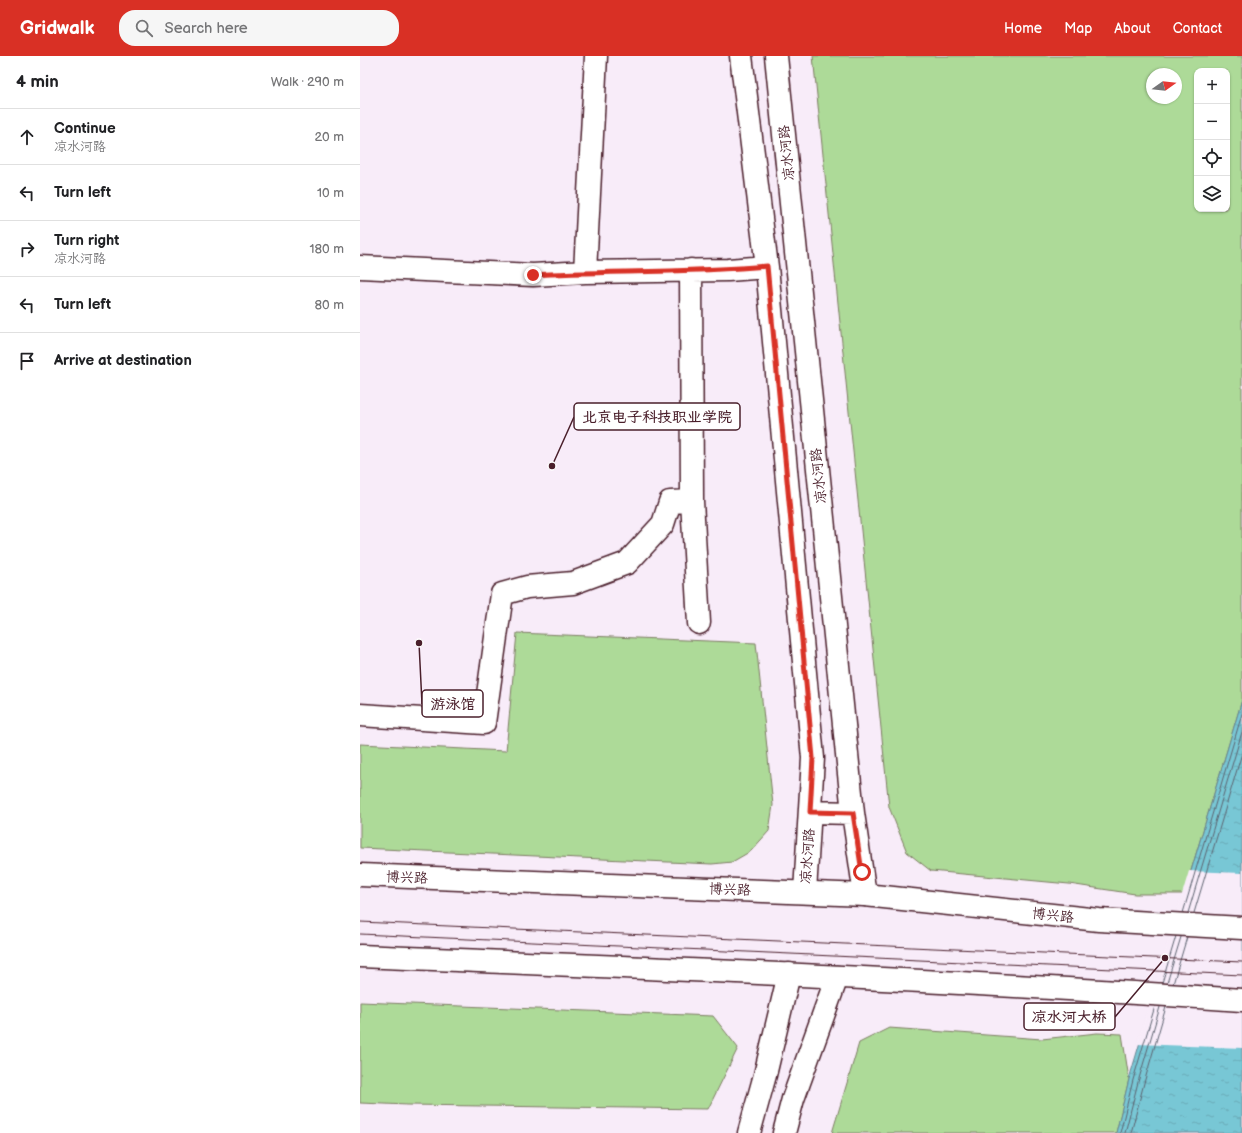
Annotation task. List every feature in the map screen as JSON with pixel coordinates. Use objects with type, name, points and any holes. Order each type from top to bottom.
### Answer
[{"type":"street","points":[[584,272],[596,56]]},
{"type":"street","name":"凉水河路","points":[[741,56],[767,266],[813,758],[805,892]]},
{"type":"street","name":"凉水河路","points":[[776,56],[853,813],[865,895]]},
{"type":"street","points":[[360,267],[533,275],[584,272],[728,270],[767,266]]},
{"type":"street","points":[[691,270],[692,502],[699,623]]},
{"type":"street","points":[[360,715],[484,723],[502,594],[527,587],[573,583],[627,563],[663,524],[670,502],[692,502]]},
{"type":"street","points":[[810,812],[853,813]]},
{"type":"street","name":"博兴路","points":[[360,875],[865,895],[1099,920],[1242,928]]},
{"type":"street","points":[[360,956],[789,974],[1081,989],[1242,1000]]},
{"type":"street","points":[[749,1133],[765,1075],[789,974]]},
{"type":"street","points":[[784,1133],[793,1100],[837,977]]},
{"type":"street","points":[[765,1075],[779,1078],[786,1085],[793,1100]]},
{"type":"green space","points":[[813,56],[1242,56],[1242,700],[1184,894],[1135,894],[1069,884],[931,871],[907,852],[889,807]]},
{"type":"green space","points":[[517,633],[756,643],[773,805],[769,831],[751,851],[732,862],[712,864],[360,848],[360,744],[506,751]]},
{"type":"green space","points":[[360,1002],[713,1016],[738,1048],[708,1109],[360,1103]]},
{"type":"green space","points":[[889,1028],[1042,1039],[1097,1033],[1122,1034],[1129,1079],[1116,1133],[832,1133],[859,1043]]},
{"type":"water","points":[[1242,700],[1242,1133],[1116,1133],[1129,1079]]},
{"type":"pier","points":[[1189,871],[1242,873],[1242,1048],[1137,1044]]},
{"type":"tram line","points":[[360,922],[1242,962]]},
{"type":"tram line","points":[[360,934],[1242,975]]},
{"type":"place","name":"北京电子科技职业学院","points":[[552,466]]},
{"type":"place","name":"游泳馆","points":[[419,643]]},
{"type":"place","name":"凉水河大桥","points":[[1165,958]]},
{"type":"route","points":[[533,275],[584,272],[728,270],[767,266],[813,758],[810,812],[853,813],[862,872]]}]
